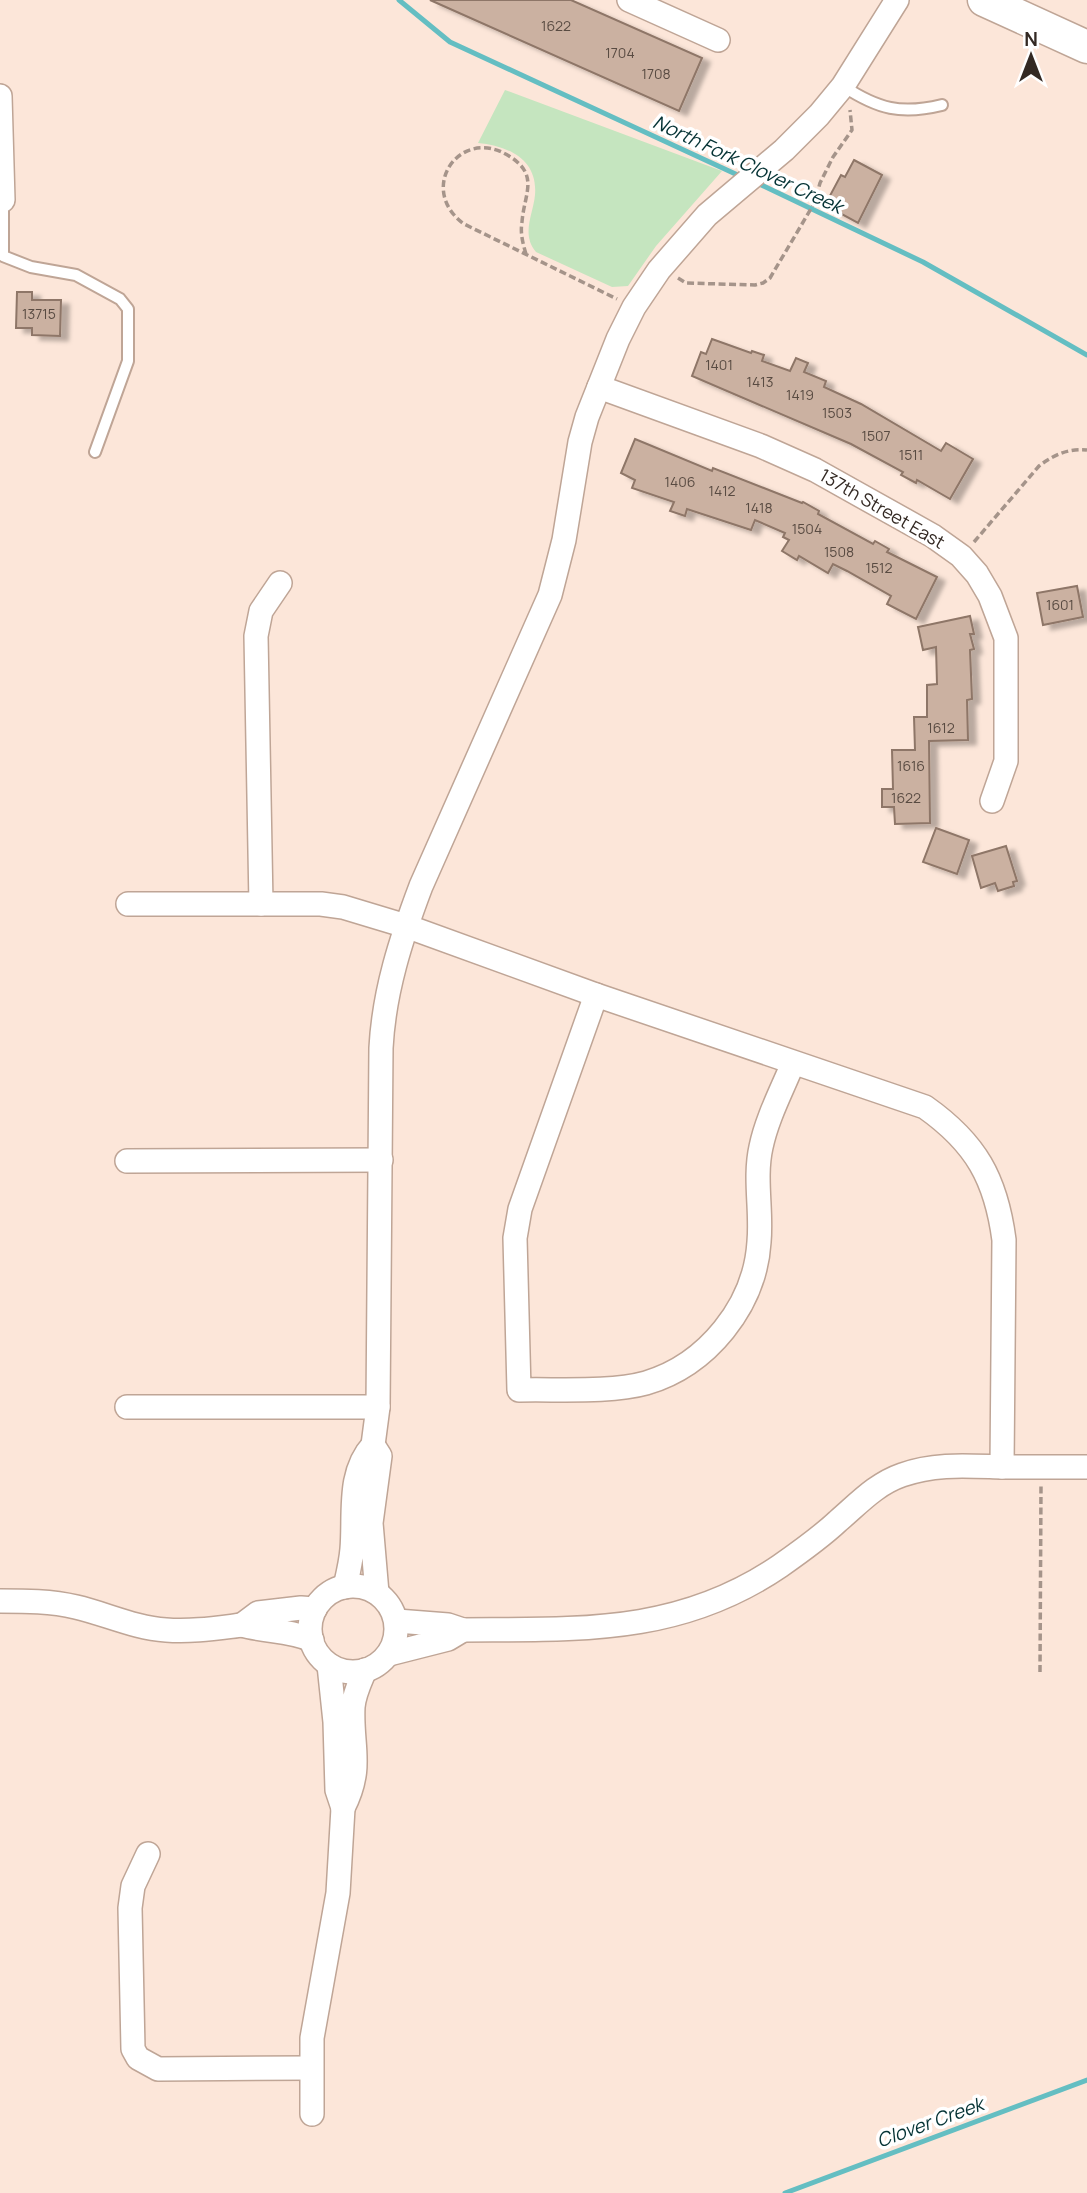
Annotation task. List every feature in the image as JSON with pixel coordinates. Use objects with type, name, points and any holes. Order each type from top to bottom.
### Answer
[{"type":"main road","points":[[984,0],[1087,47]]},
{"type":"street","points":[[629,0],[718,40]]},
{"type":"street","points":[[345,1587],[352,1547],[354,1492],[364,1454],[373,1445],[378,1407],[382,1023],[406,926],[421,886],[550,596],[564,540],[580,442],[618,338],[634,307],[663,266],[699,223],[851,91],[897,0]]},
{"type":"street","points":[[0,96],[3,200]]},
{"type":"street","name":"137th Street East","points":[[599,387],[761,446],[815,470],[933,536],[961,556],[977,574],[990,596],[1006,638],[1006,761],[992,801]]},
{"type":"street","points":[[261,904],[256,636],[261,611],[280,583]]},
{"type":"street","points":[[128,904],[343,906],[925,1107],[944,1121],[980,1162],[1000,1208],[1004,1240],[1002,1467]]},
{"type":"street","points":[[596,995],[520,1209],[515,1238],[519,1390],[617,1387],[645,1383],[688,1364],[726,1327],[739,1308],[756,1266],[760,1245],[757,1170],[761,1146],[793,1063]]},
{"type":"street","points":[[127,1161],[382,1160]]},
{"type":"street","points":[[127,1407],[378,1407]]},
{"type":"street","points":[[373,1445],[380,1456],[371,1523],[377,1593],[397,1621],[397,1633],[389,1654]]},
{"type":"street","points":[[397,1621],[448,1625],[463,1630],[587,1629],[659,1620],[721,1599],[776,1569],[807,1547],[863,1497],[901,1475],[928,1467],[1087,1467]]},
{"type":"street","points":[[377,1593],[355,1586],[345,1587],[329,1593],[315,1609],[310,1629],[312,1640],[329,1665],[343,1671],[358,1672],[372,1668],[389,1654],[449,1639],[463,1630]]},
{"type":"street","points":[[0,1601],[30,1601],[77,1607],[164,1630],[242,1625],[298,1634],[312,1640]]},
{"type":"street","points":[[242,1625],[258,1614],[301,1608],[315,1609]]},
{"type":"street","points":[[312,2114],[311,2068],[315,2012],[338,1893],[343,1808],[337,1790],[335,1722],[329,1665]]},
{"type":"street","points":[[343,1808],[352,1790],[356,1754],[353,1708],[365,1670]]},
{"type":"street","points":[[148,1854],[133,1886],[130,1909],[133,2049],[138,2059],[158,2069],[311,2068]]},
{"type":"lane","points":[[851,91],[882,107],[897,110],[926,109],[942,105]]},
{"type":"lane","points":[[3,200],[3,256],[31,267],[76,275],[120,299],[128,309],[128,362],[95,452]]},
{"type":"path","points":[[663,266],[685,283],[762,284],[775,271],[815,202],[820,183],[833,157],[852,130],[851,91]]},
{"type":"path","points":[[526,254],[521,225],[529,187],[522,166],[503,152],[492,148],[460,154],[446,173],[443,198],[448,209],[464,224],[634,307]]},
{"type":"path","points":[[961,556],[1039,466],[1052,456],[1087,450]]},
{"type":"path","points":[[1040,1672],[1041,1467]]},
{"type":"green space","points":[[505,90],[722,171],[656,246],[628,286],[612,287],[536,252],[532,245],[529,224],[535,183],[532,172],[510,151],[478,143]]},
{"type":"building","points":[[430,0],[571,0],[702,58],[679,111]]},
{"type":"building","points":[[854,160],[882,175],[858,223],[825,205],[841,175],[845,177]]},
{"type":"building","points":[[17,292],[32,292],[32,300],[61,300],[60,336],[32,335],[32,328],[16,328]]},
{"type":"building","points":[[712,339],[764,355],[762,361],[790,371],[796,358],[808,363],[804,372],[826,381],[824,387],[861,404],[941,451],[946,443],[973,459],[950,499],[917,480],[916,483],[901,475],[903,472],[851,444],[692,376],[701,352],[706,354]]},
{"type":"building","points":[[635,439],[712,471],[713,468],[803,502],[819,511],[818,514],[873,544],[875,541],[889,549],[887,552],[937,577],[916,619],[887,604],[891,596],[847,571],[833,564],[828,573],[799,556],[797,560],[782,551],[789,540],[783,537],[785,533],[755,520],[751,530],[687,509],[685,516],[670,511],[674,502],[632,488],[635,480],[621,473]]},
{"type":"building","points":[[1077,586],[1083,617],[1043,625],[1037,593]]},
{"type":"building","points":[[970,616],[974,634],[970,634],[974,649],[970,650],[972,699],[967,700],[968,740],[929,741],[930,823],[895,824],[894,807],[882,807],[882,789],[893,789],[892,750],[915,750],[914,717],[927,717],[927,685],[937,684],[936,647],[923,650],[918,627]]},
{"type":"building","points":[[936,828],[969,840],[957,874],[923,862]]},
{"type":"building","points":[[1006,846],[1017,881],[1013,882],[1014,886],[998,891],[995,883],[981,888],[972,856]]},
{"type":"waterway","name":"North Fork Clover Creek","points":[[399,0],[450,42],[742,177]]},
{"type":"waterway","name":"North Fork Clover Creek","points":[[755,182],[923,262],[1087,355]]},
{"type":"waterway","name":"Clover Creek","points":[[785,2193],[1087,2080]]}]
